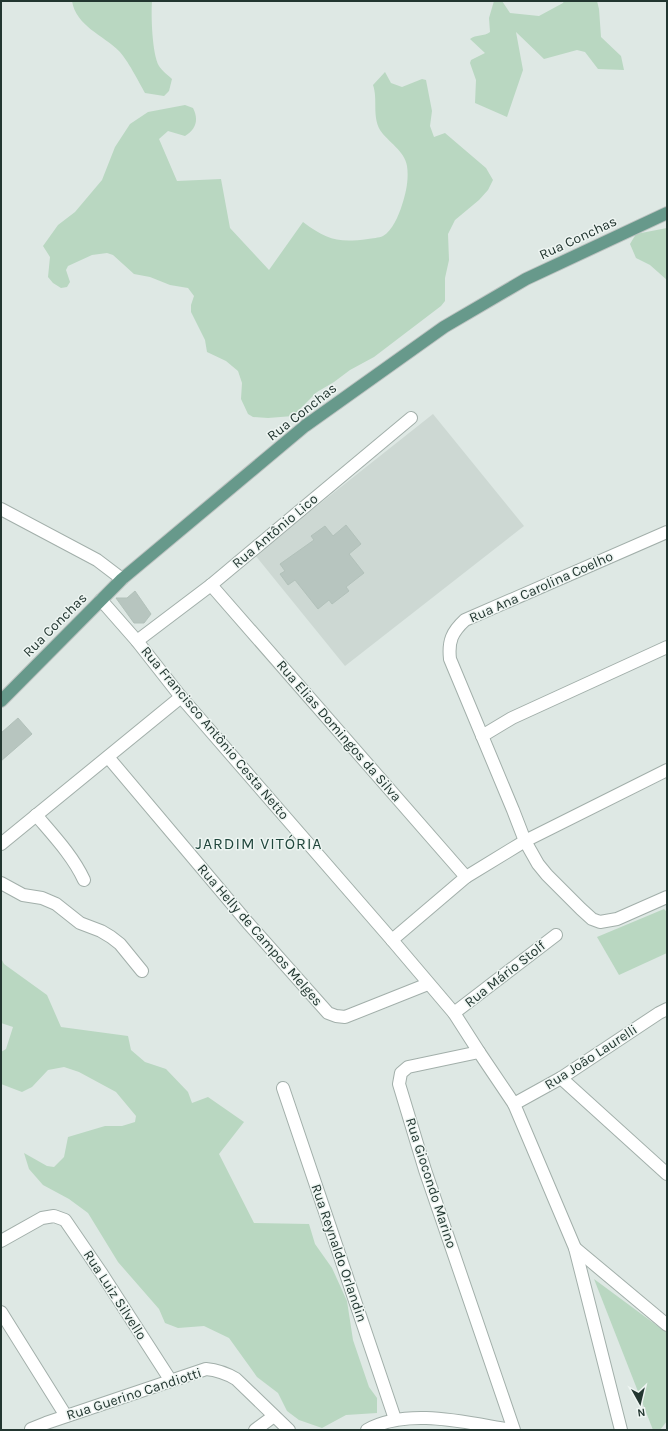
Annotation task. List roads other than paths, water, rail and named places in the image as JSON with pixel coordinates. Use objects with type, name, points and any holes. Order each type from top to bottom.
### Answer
[{"type":"main road","name":"Rua Conchas","points":[[1,700],[122,579],[305,426],[444,327],[526,279],[667,213]]},
{"type":"street","name":"Rua Antônio Lico","points":[[137,641],[212,584],[411,418]]},
{"type":"street","points":[[1,509],[97,560],[122,579]]},
{"type":"street","name":"Rua Ana Carolina Coelho","points":[[667,532],[465,620],[451,637],[448,648],[450,659],[525,841],[538,864],[581,909],[592,919],[600,922],[616,919],[667,897]]},
{"type":"street","name":"Rua Elias Domingos da Silva","points":[[212,584],[466,877]]},
{"type":"street","name":"Rua Francisco Antônio Cesta Netto","points":[[101,600],[137,641],[181,697],[454,1013],[479,1052]]},
{"type":"street","points":[[482,736],[512,718],[667,647]]},
{"type":"street","points":[[1,844],[181,697]]},
{"type":"street","name":"Rua Helly de Campos Melges","points":[[108,757],[248,923],[328,1013],[345,1017],[428,984]]},
{"type":"street","points":[[392,940],[466,877],[525,841],[667,770]]},
{"type":"street","points":[[36,815],[61,844],[84,880]]},
{"type":"street","points":[[1,883],[23,895],[42,898],[56,904],[80,923],[101,931],[111,937],[120,944],[142,971]]},
{"type":"street","name":"Rua Mário Stolf","points":[[454,1013],[556,935]]},
{"type":"street","name":"Rua João Laurelli","points":[[514,1104],[561,1078],[664,1014]]},
{"type":"street","points":[[479,1052],[514,1104],[575,1248],[621,1430]]},
{"type":"street","name":"Rua Giocondo Marino","points":[[479,1052],[408,1067],[401,1072],[399,1084],[425,1170],[513,1430]]},
{"type":"street","points":[[561,1078],[667,1174]]},
{"type":"street","name":"Rua Reynaldo Orlandin","points":[[283,1088],[394,1419]]},
{"type":"street","name":"Rua Luiz Silvello","points":[[1,1241],[42,1218],[54,1216],[65,1220],[102,1274],[171,1381]]},
{"type":"street","points":[[575,1248],[667,1325]]},
{"type":"street","points":[[1,1312],[66,1416]]},
{"type":"street","name":"Rua Guerino Candiotti","points":[[31,1429],[206,1369],[227,1373],[236,1379],[289,1430]]},
{"type":"street","points":[[255,1430],[274,1416]]},
{"type":"street","points":[[367,1430],[394,1419],[432,1418],[513,1430]]},
{"type":"district","name":"JARDIM VITÓRIA","points":[[259,843]]}]
